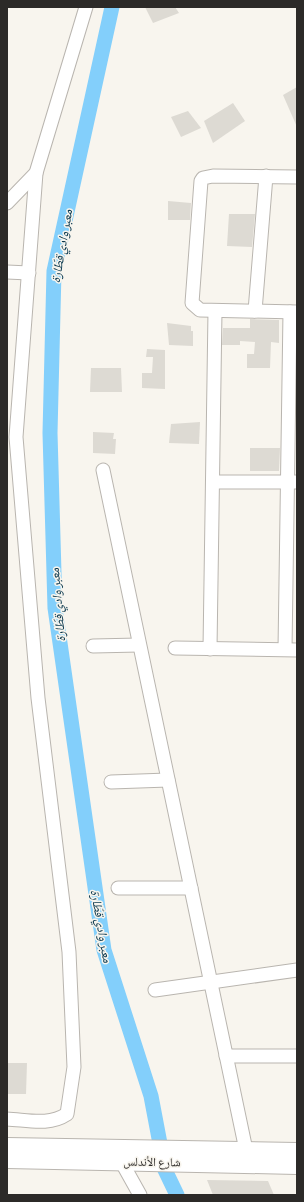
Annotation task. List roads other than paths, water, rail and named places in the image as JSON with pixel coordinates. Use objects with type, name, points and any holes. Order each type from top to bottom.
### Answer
[{"type":"main road","name":"شارع الأندلس","points":[[7,1146],[144,1155],[174,1155],[246,1150],[297,1151]]},
{"type":"main road","name":"شارع الأندلس","points":[[7,1160],[121,1162],[144,1155]]},
{"type":"main road","name":"شارع الأندلس","points":[[174,1155],[297,1166]]},
{"type":"street","points":[[7,1119],[47,1122],[58,1120],[67,1114],[74,1067],[69,952],[38,698],[16,437],[36,173],[86,7]]},
{"type":"street","points":[[7,203],[36,173]]},
{"type":"street","points":[[175,648],[291,650],[294,312],[200,310],[192,303],[201,181],[203,178],[214,176],[297,176]]},
{"type":"street","points":[[255,311],[266,176]]},
{"type":"street","points":[[7,272],[29,273]]},
{"type":"street","points":[[210,649],[215,311]]},
{"type":"street","points":[[102,470],[246,1150]]},
{"type":"street","points":[[213,482],[292,482]]},
{"type":"street","points":[[93,646],[139,645]]},
{"type":"street","points":[[110,782],[168,780]]},
{"type":"street","points":[[118,888],[191,888]]},
{"type":"street","points":[[154,990],[297,970]]},
{"type":"street","points":[[226,1056],[297,1056]]},
{"type":"street","points":[[121,1162],[140,1195]]},
{"type":"waterway","name":"معبر وادي قطّارة","points":[[112,7],[54,271],[50,433],[55,608],[104,950],[151,1096],[165,1170],[177,1195]]}]
